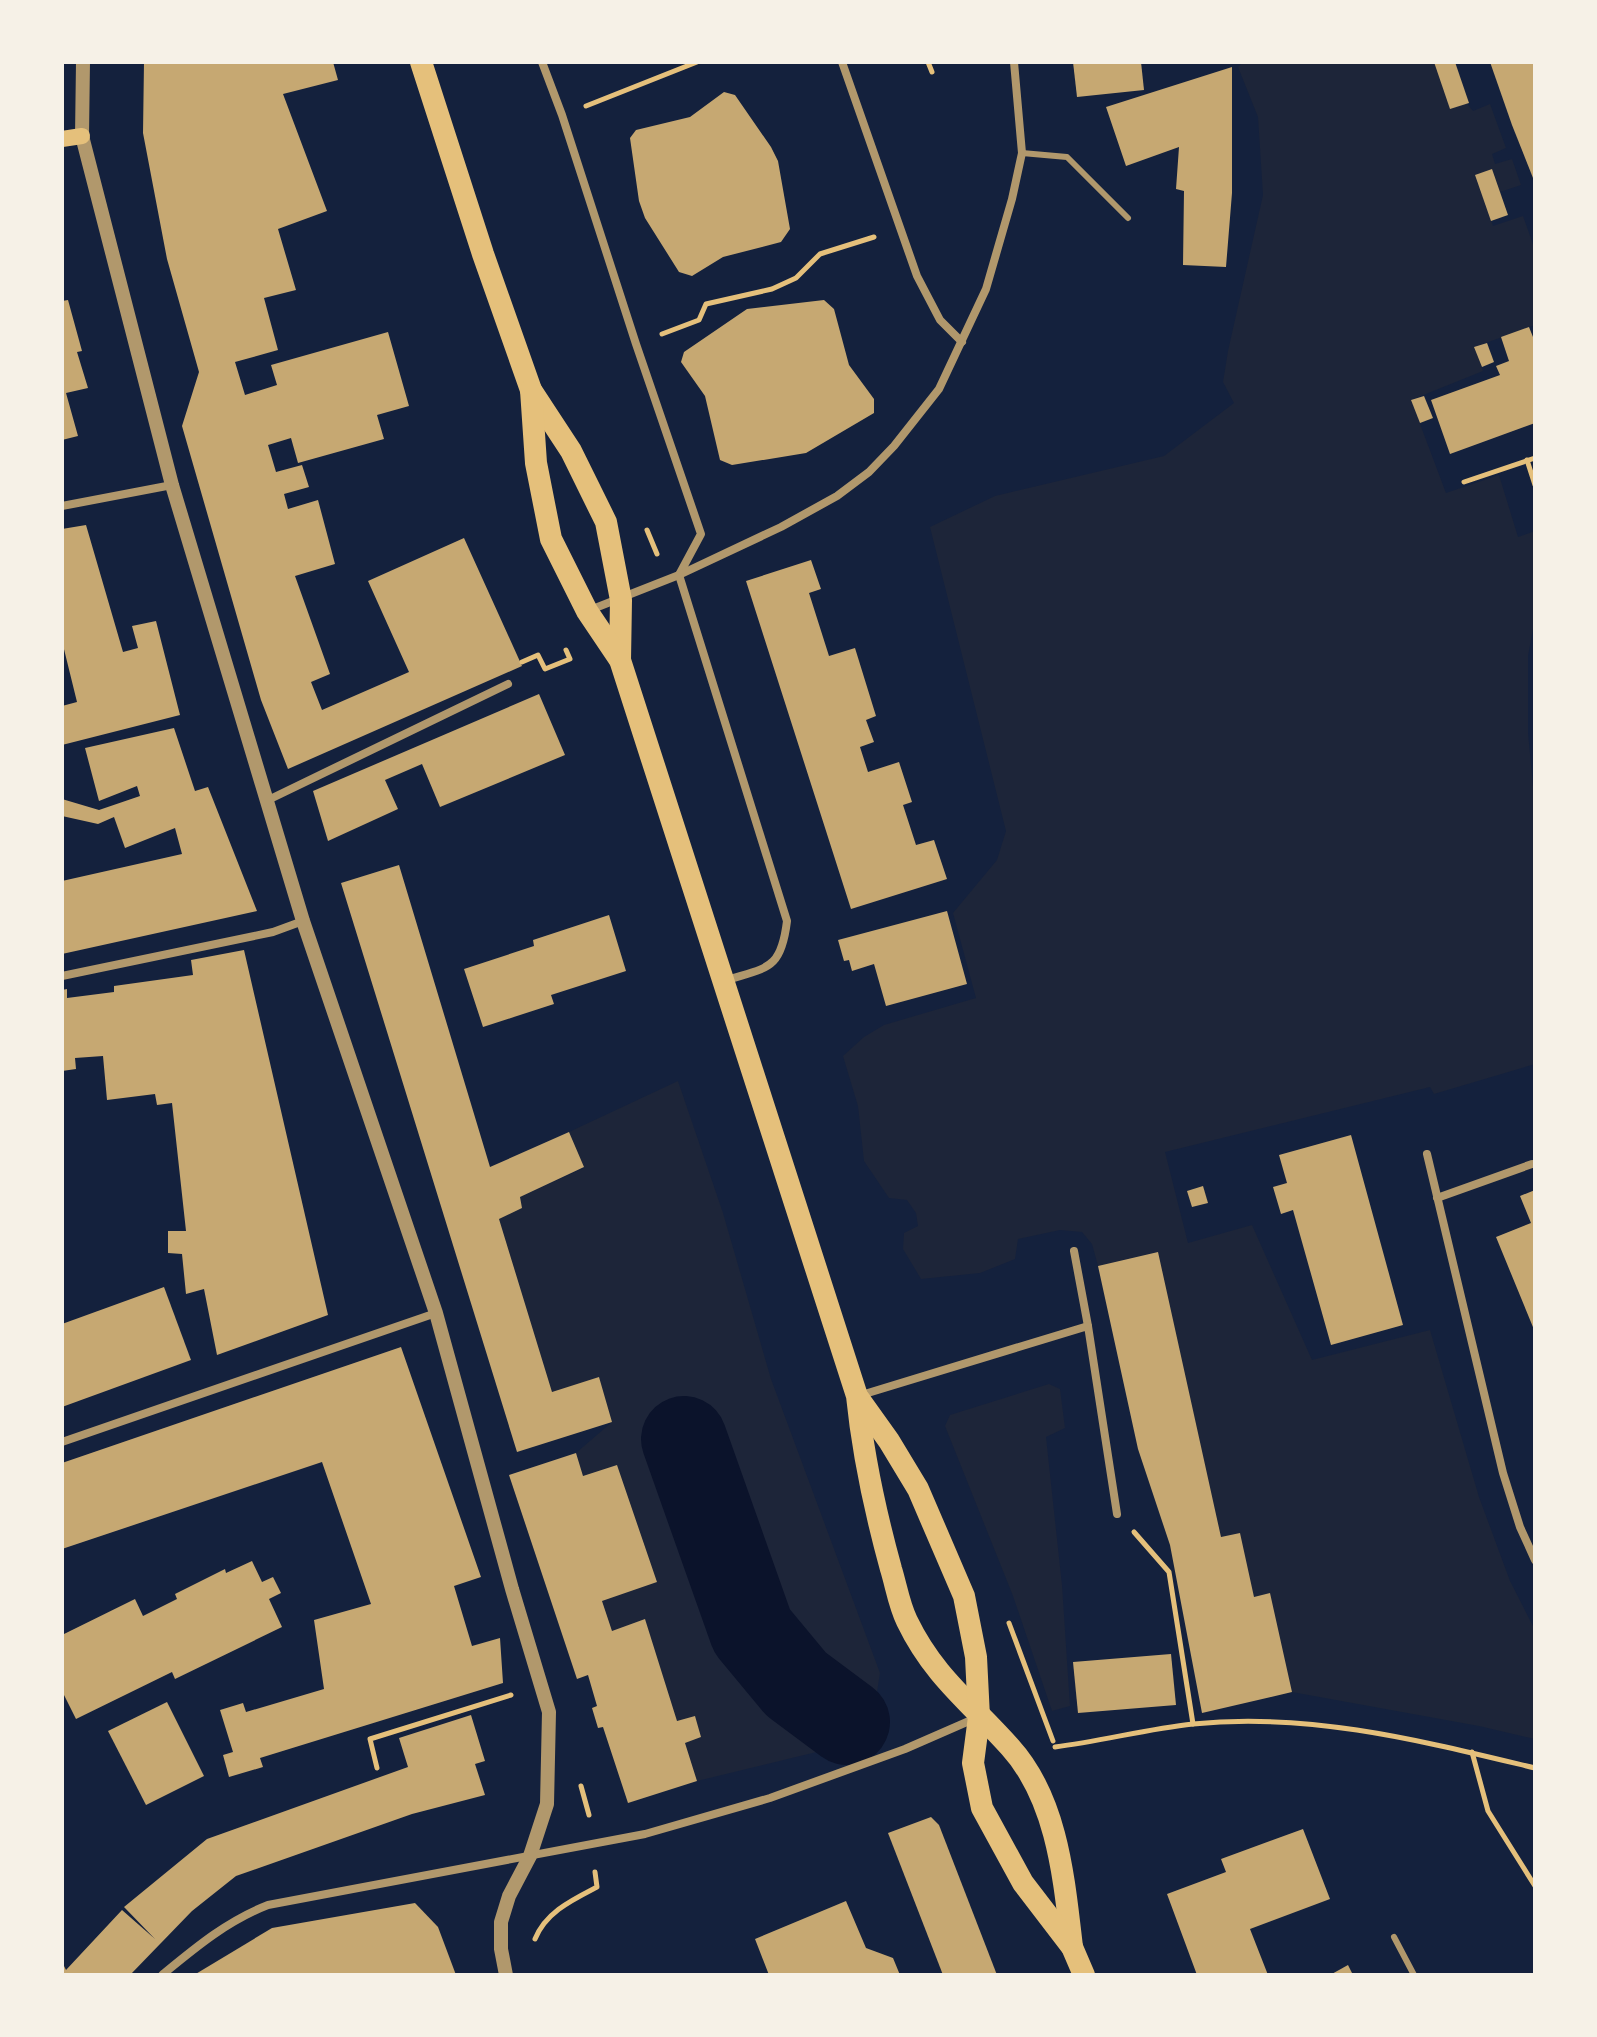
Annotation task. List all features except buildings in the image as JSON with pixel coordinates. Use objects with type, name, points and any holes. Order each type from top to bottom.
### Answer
[{"type":"highway","points":[[421,62],[531,390],[571,451],[606,522],[621,600],[620,660]]},
{"type":"highway","points":[[531,390],[536,463],[551,539],[587,611],[620,660],[857,1396],[862,1449],[873,1506],[906,1619],[938,1673],[1012,1748],[1036,1784],[1062,1862],[1072,1947]]},
{"type":"highway","points":[[857,1396],[918,1489],[964,1596],[976,1657],[979,1717],[973,1763],[982,1808],[1023,1883],[1072,1947],[1084,1975]]},
{"type":"main road","points":[[62,139],[82,136]]},
{"type":"street","points":[[83,62],[82,136],[172,485],[303,921],[436,1313],[549,1712],[547,1804],[530,1856],[509,1896],[501,1922],[501,1949],[506,1975]]},
{"type":"street","points":[[542,62],[701,534],[679,575],[787,921],[784,945],[780,955],[770,965],[724,981]]},
{"type":"street","points":[[842,62],[917,276],[940,320],[962,342]]},
{"type":"street","points":[[587,611],[679,575],[781,527],[837,496],[869,472],[894,446],[939,389],[990,275],[1022,153],[1014,62]]},
{"type":"street","points":[[62,506],[172,485]]},
{"type":"street","points":[[266,801],[508,684]]},
{"type":"street","points":[[62,976],[273,932],[303,921]]},
{"type":"street","points":[[1427,1154],[1503,1473],[1520,1527],[1535,1560]]},
{"type":"street","points":[[1437,1198],[1532,1164]]},
{"type":"street","points":[[1074,1251],[1117,1514]]},
{"type":"street","points":[[62,1442],[436,1313]]},
{"type":"street","points":[[857,1396],[1088,1326]]},
{"type":"street","points":[[162,1975],[220,1929],[242,1915],[268,1905],[645,1834],[770,1798],[905,1749],[979,1717]]},
{"type":"lane","points":[[1022,153],[1067,157],[1128,218]]},
{"type":"lane","points":[[1394,1937],[1414,1975]]},
{"type":"path","points":[[562,115],[697,62]]},
{"type":"path","points":[[928,62],[932,72]]},
{"type":"path","points":[[636,344],[699,320],[706,304],[772,289],[796,278],[820,254],[902,228]]},
{"type":"path","points":[[1464,482],[1535,458]]},
{"type":"path","points":[[1527,460],[1535,485]]},
{"type":"path","points":[[644,522],[658,557],[679,575]]},
{"type":"path","points":[[1117,1514],[1169,1572],[1193,1724]]},
{"type":"path","points":[[1006,1614],[1061,1759]]},
{"type":"path","points":[[377,1768],[370,1739],[542,1686]]},
{"type":"path","points":[[1055,1747],[1193,1724],[1264,1721],[1326,1724],[1472,1752],[1535,1768]]},
{"type":"path","points":[[1472,1752],[1488,1811],[1535,1886]]},
{"type":"path","points":[[530,1951],[540,1928],[559,1908],[597,1887],[596,1881]]},
{"type":"shaded area","points":[[1243,62],[1434,62],[1473,111],[1490,104],[1506,148],[1492,154],[1495,164],[1512,159],[1521,185],[1500,192],[1492,169],[1475,176],[1493,226],[1523,216],[1535,250],[1535,325],[1475,347],[1483,371],[1411,400],[1446,493],[1499,475],[1518,537],[1535,531],[1535,618],[1528,656],[1528,733],[1535,807],[1535,1064],[1434,1094],[1430,1087],[1165,1152],[1188,1243],[1252,1225],[1312,1360],[1430,1330],[1479,1497],[1510,1581],[1535,1630],[1535,1739],[1292,1692],[1270,1593],[1254,1597],[1240,1533],[1221,1537],[1157,1252],[1098,1266],[1092,1244],[1082,1232],[1060,1230],[1018,1239],[1015,1259],[980,1273],[921,1279],[903,1249],[904,1233],[918,1226],[916,1213],[907,1200],[889,1198],[864,1161],[858,1106],[843,1056],[864,1037],[884,1025],[976,998],[953,913],[997,860],[1006,831],[930,527],[995,496],[1164,456],[1234,403],[1223,382],[1263,195],[1258,117],[1238,67]]},
{"type":"shaded area","points":[[678,1081],[723,1213],[771,1379],[880,1673],[872,1724],[829,1749],[697,1781],[685,1743],[701,1737],[695,1717],[677,1721],[645,1620],[612,1631],[602,1601],[657,1582],[617,1465],[583,1476],[576,1453],[612,1422],[599,1378],[552,1392],[499,1219],[522,1208],[520,1197],[584,1168],[569,1132]]},
{"type":"shaded area","points":[[1049,1384],[1060,1389],[1065,1428],[1046,1437],[1062,1585],[1070,1706],[1052,1711],[1013,1596],[945,1426],[950,1415]]},
{"type":"waterway","points":[[684,1439],[752,1631],[796,1684],[847,1722]]}]
